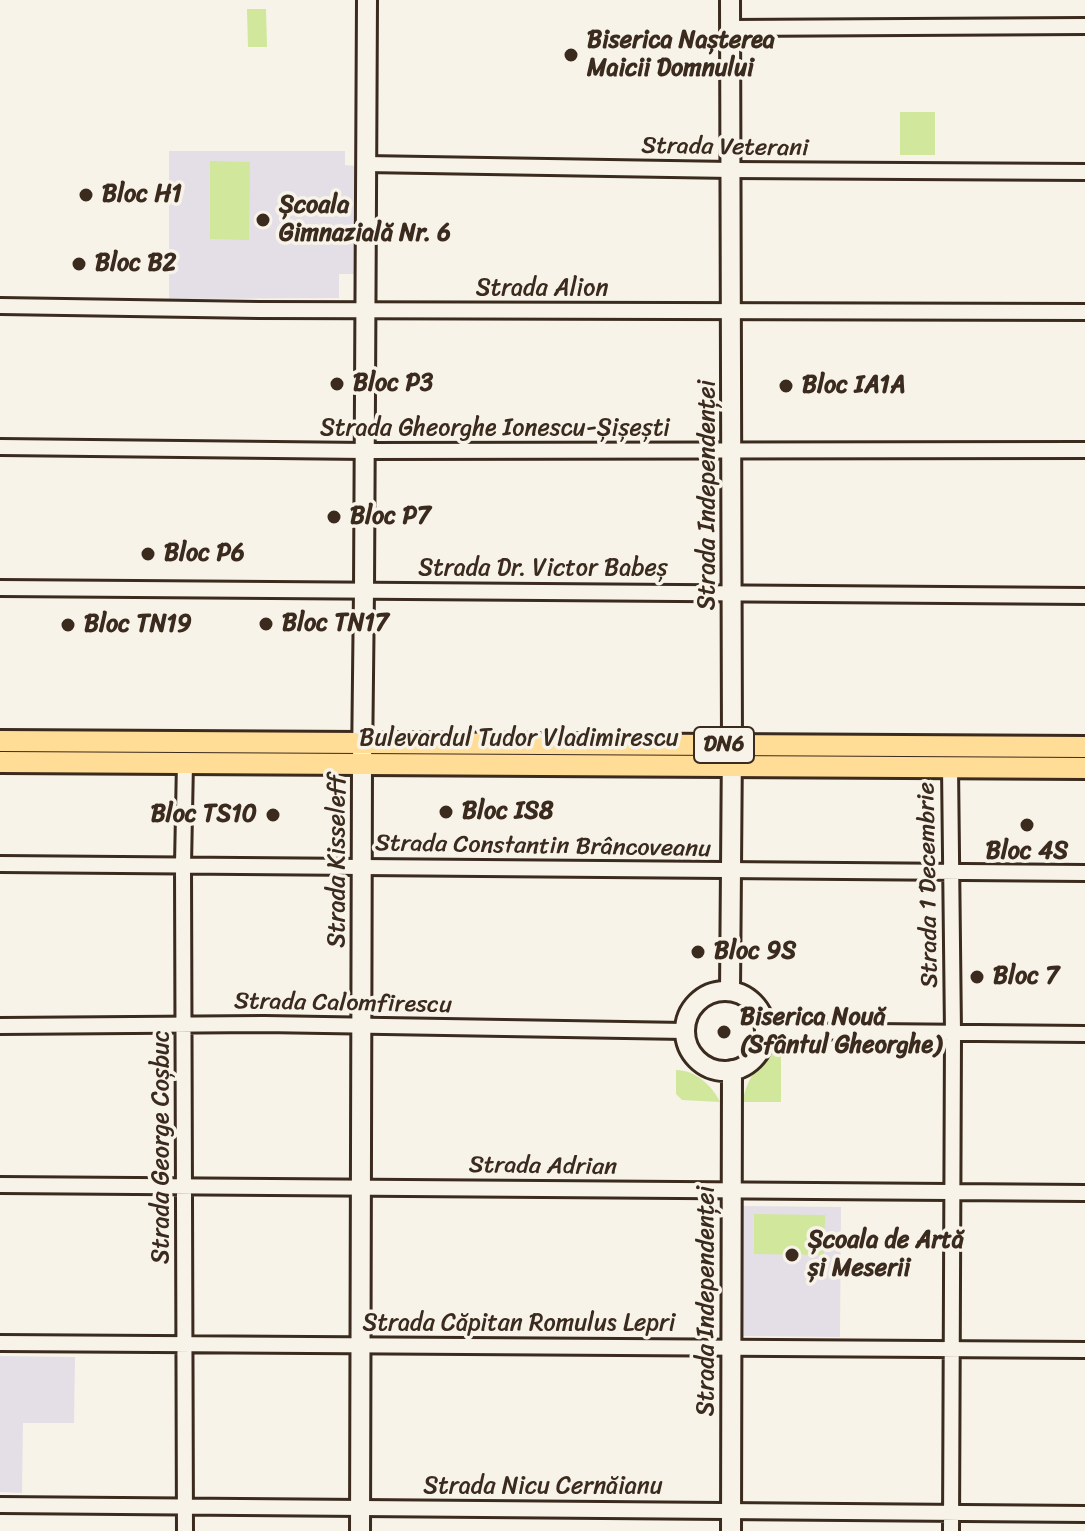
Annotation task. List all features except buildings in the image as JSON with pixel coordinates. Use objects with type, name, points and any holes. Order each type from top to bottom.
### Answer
[{"type":"main road","name":"Bulevardul Tudor Vladimirescu","points":[[0,741],[1085,747]]},
{"type":"main road","name":"Bulevardul Tudor Vladimirescu","points":[[0,762],[1085,768]]},
{"type":"street","name":"Strada Kisseleff","points":[[360,1531],[367,0]]},
{"type":"street","name":"Strada Independenței","points":[[730,0],[730,991]]},
{"type":"street","points":[[730,28],[1085,26]]},
{"type":"street","name":"Strada Veterani","points":[[365,164],[1085,172]]},
{"type":"street","name":"Strada Alion","points":[[0,306],[162,310],[1085,312]]},
{"type":"street","name":"Strada Gheorghe Ionescu-Șișești","points":[[0,447],[365,451],[1085,450]]},
{"type":"street","name":"Strada Dr. Victor Babeș","points":[[0,588],[1085,596]]},
{"type":"street","name":"Strada George Coșbuc","points":[[185,762],[185,1531]]},
{"type":"street","name":"Strada 1 Decembrie","points":[[950,766],[953,1033],[951,1531]]},
{"type":"street","name":"Strada Constantin Brâncoveanu","points":[[0,864],[1085,873]]},
{"type":"street","points":[[717,991],[730,991],[751,1000],[764,1019],[766,1031],[764,1042],[752,1061],[732,1070],[718,1070],[705,1066],[694,1056],[687,1044],[685,1031],[687,1017],[704,996],[717,991]]},
{"type":"street","name":"Strada Calomfirescu","points":[[0,1026],[184,1024],[685,1031]]},
{"type":"street","points":[[766,1031],[1085,1034]]},
{"type":"street","name":"Strada Independenței","points":[[731,1531],[732,1070]]},
{"type":"street","name":"Strada Adrian","points":[[0,1185],[1085,1193]]},
{"type":"street","name":"Strada Căpitan Romulus Lepri","points":[[0,1343],[1085,1350]]},
{"type":"street","name":"Strada Nicu Cernăianu","points":[[0,1505],[1085,1514]]},
{"type":"shaded area","name":"Școala Gimnazială Nr. 6","points":[[169,151],[345,151],[345,165],[357,166],[356,274],[339,274],[339,298],[169,299]]},
{"type":"shaded area","name":"Școala de Artă și Meserii","points":[[743,1206],[841,1207],[840,1337],[742,1336]]},
{"type":"shaded area","points":[[0,1356],[75,1357],[74,1423],[23,1423],[22,1493],[0,1492]]},
{"type":"green space","points":[[247,9],[266,9],[267,47],[248,47]]},
{"type":"green space","points":[[900,112],[935,112],[935,155],[900,155]]},
{"type":"green space","points":[[210,161],[250,162],[249,240],[210,239]]},
{"type":"green space","points":[[781,1042],[781,1102],[743,1102],[747,1085],[756,1069]]},
{"type":"green space","points":[[676,1070],[702,1080],[720,1102],[682,1100],[676,1094]]},
{"type":"green space","points":[[754,1214],[825,1215],[824,1255],[754,1254]]},
{"type":"place","name":"Biserica Nașterea Maicii Domnului","points":[[571,55]]},
{"type":"place","name":"Bloc H1","points":[[86,195]]},
{"type":"place","name":"Școala Gimnazială Nr. 6","points":[[263,220]]},
{"type":"place","name":"Bloc B2","points":[[79,264]]},
{"type":"place","name":"Bloc P3","points":[[337,384]]},
{"type":"place","name":"Bloc IA1A","points":[[786,386]]},
{"type":"place","name":"Bloc P7","points":[[334,517]]},
{"type":"place","name":"Bloc P6","points":[[148,554]]},
{"type":"place","name":"Bloc TN17","points":[[266,624]]},
{"type":"place","name":"Bloc TN19","points":[[68,625]]},
{"type":"place","name":"Bloc IS8","points":[[446,812]]},
{"type":"place","name":"Bloc TS10","points":[[273,815]]},
{"type":"place","name":"Bloc 4S","points":[[1027,825]]},
{"type":"place","name":"Bloc 9S","points":[[698,952]]},
{"type":"place","name":"Bloc 7","points":[[977,977]]},
{"type":"place","name":"Biserica Nouă (Sfântul Gheorghe)","points":[[724,1032]]},
{"type":"place","name":"Școala de Artă și Meserii","points":[[792,1255]]}]
